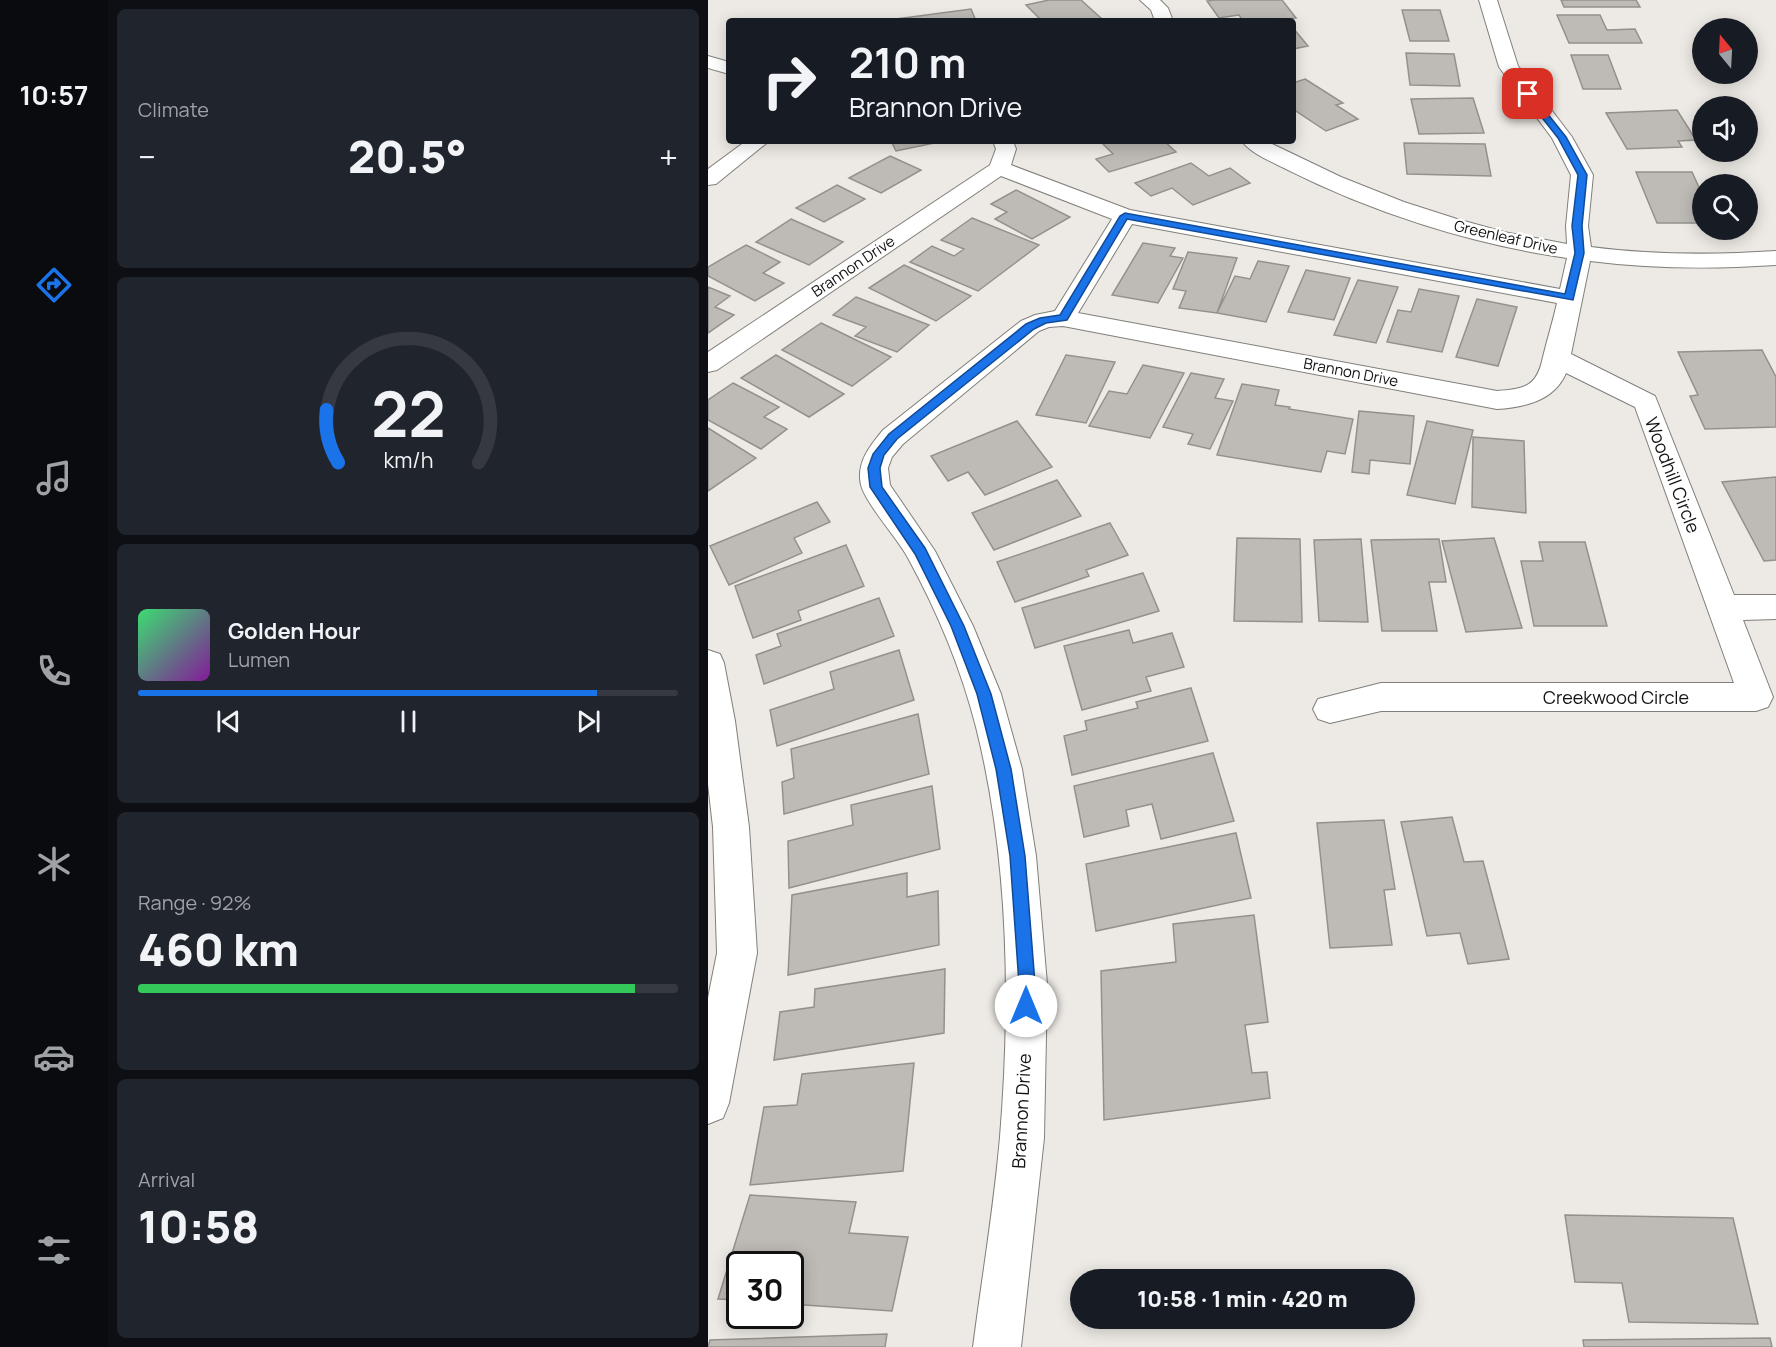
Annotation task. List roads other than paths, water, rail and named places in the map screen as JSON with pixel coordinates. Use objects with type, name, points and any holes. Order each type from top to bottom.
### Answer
[{"type":"street","points":[[1149,0],[1159,8],[1163,18]]},
{"type":"street","name":"Brannon Drive","points":[[997,1347],[1022,1138],[1027,984],[1017,856],[1004,769],[984,694],[957,626],[920,551],[876,487],[874,468],[879,454],[893,437],[1030,326],[1044,320],[1063,318],[1497,400],[1519,399],[1539,390],[1551,380],[1580,253],[1577,226],[1582,175],[1562,137],[1509,67],[1488,0]]},
{"type":"street","points":[[708,62],[726,67]]},
{"type":"street","points":[[708,179],[755,144]]},
{"type":"street","points":[[1004,144],[1006,149],[999,168],[1125,216],[1569,298]]},
{"type":"street","name":"Greenleaf Drive","points":[[1257,144],[1306,171],[1418,216],[1479,233],[1580,253],[1699,262],[1776,258]]},
{"type":"street","name":"Brannon Drive","points":[[708,364],[999,168]]},
{"type":"street","points":[[1063,318],[1125,216]]},
{"type":"street","name":"Woodhill Circle","points":[[1556,357],[1646,402],[1723,608]]},
{"type":"street","points":[[1723,608],[1776,607]]},
{"type":"street","name":"Creekwood Circle","points":[[1330,710],[1382,697],[1756,697],[1723,608]]},
{"type":"street","points":[[708,663],[718,721],[731,827],[737,953],[708,1102]]}]
